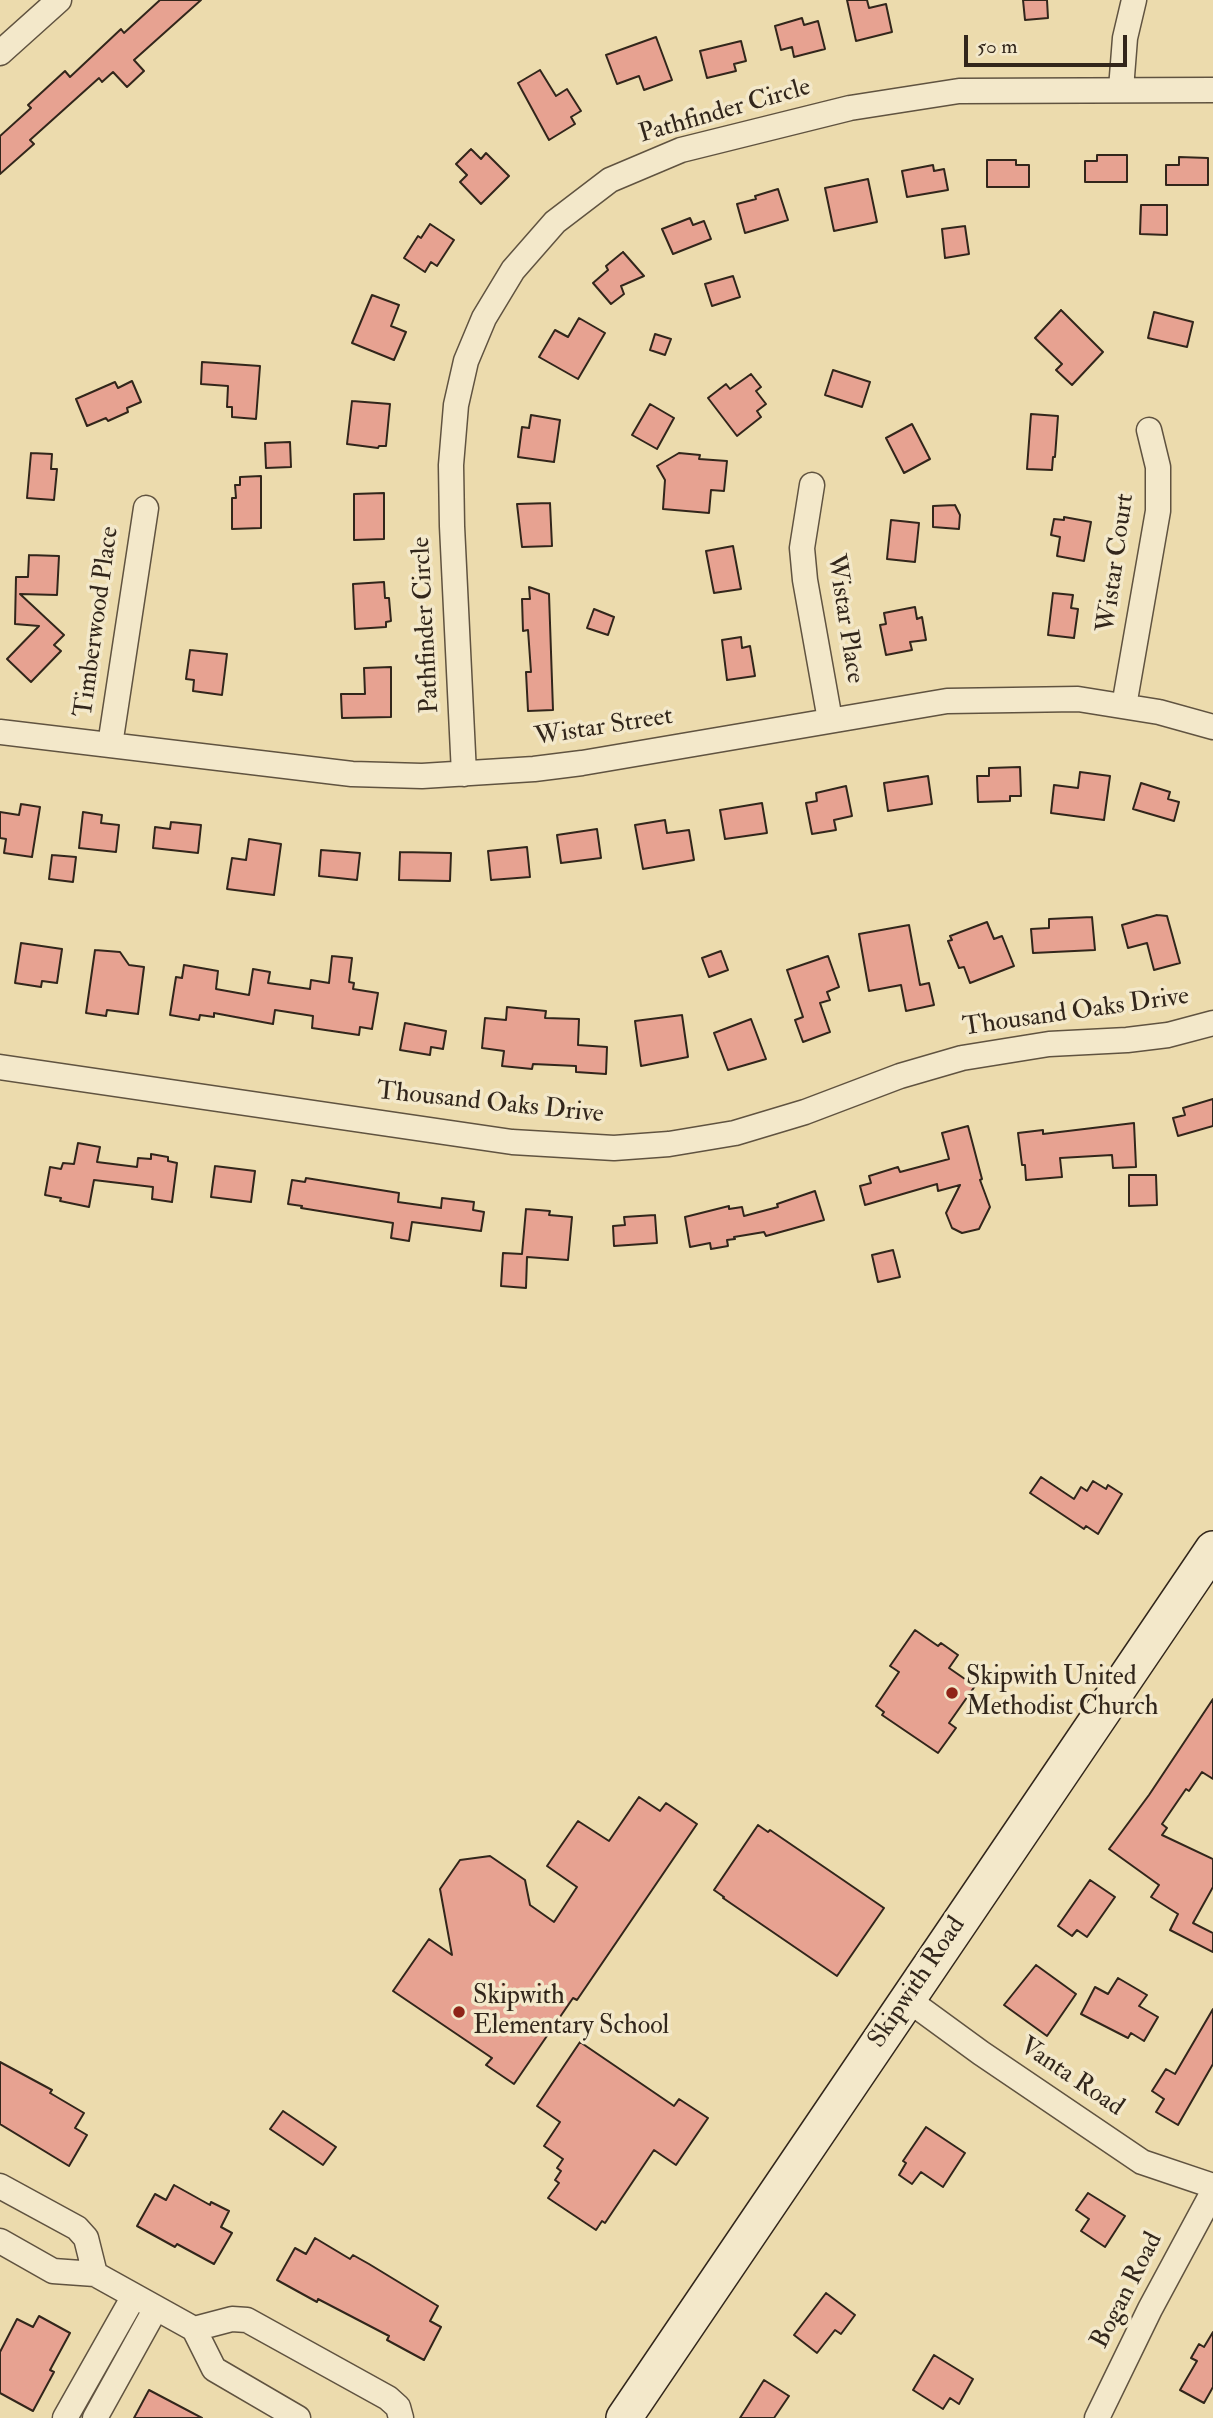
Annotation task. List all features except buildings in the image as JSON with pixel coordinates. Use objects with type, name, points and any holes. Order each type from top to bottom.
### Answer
[{"type":"main road","name":"Skipwith Road","points":[[624,2418],[1213,1549]]},
{"type":"street","points":[[0,53],[10,32],[59,0]]},
{"type":"street","points":[[1121,89],[1125,38],[1134,0]]},
{"type":"street","name":"Pathfinder Circle","points":[[464,774],[452,526],[451,465],[456,405],[466,361],[484,318],[513,270],[555,222],[610,180],[681,150],[850,108],[960,91],[1213,90]]},
{"type":"street","name":"Wistar Court","points":[[1124,706],[1158,511],[1158,467],[1149,430]]},
{"type":"street","name":"Wistar Place","points":[[812,485],[802,548],[805,580],[830,720]]},
{"type":"street","name":"Timberwood Place","points":[[110,745],[146,508]]},
{"type":"street","name":"Wistar Street","points":[[0,732],[352,774],[422,776],[582,763],[947,701],[978,699],[1078,699],[1159,712],[1213,727]]},
{"type":"street","name":"Thousand Oaks Drive","points":[[0,1067],[512,1142],[614,1148],[669,1144],[735,1133],[805,1112],[900,1076],[962,1058],[1049,1044],[1168,1035],[1213,1023]]},
{"type":"street","name":"Vanta Road","points":[[907,1999],[992,2061],[1142,2162],[1213,2186]]},
{"type":"street","points":[[0,2186],[77,2228],[86,2238],[95,2274]]},
{"type":"street","name":"Bogan Road","points":[[1097,2418],[1150,2309],[1213,2192]]},
{"type":"street","points":[[0,2241],[53,2271],[95,2274],[194,2329],[214,2369],[298,2418]]},
{"type":"street","points":[[65,2418],[134,2296]]},
{"type":"street","points":[[95,2418],[156,2308]]},
{"type":"street","points":[[194,2329],[232,2319],[247,2320],[388,2398],[398,2407],[401,2418]]},
{"type":"place","name":"Skipwith United Methodist Church","points":[[952,1693]]},
{"type":"place","name":"Skipwith Elementary School","points":[[459,2012]]}]
